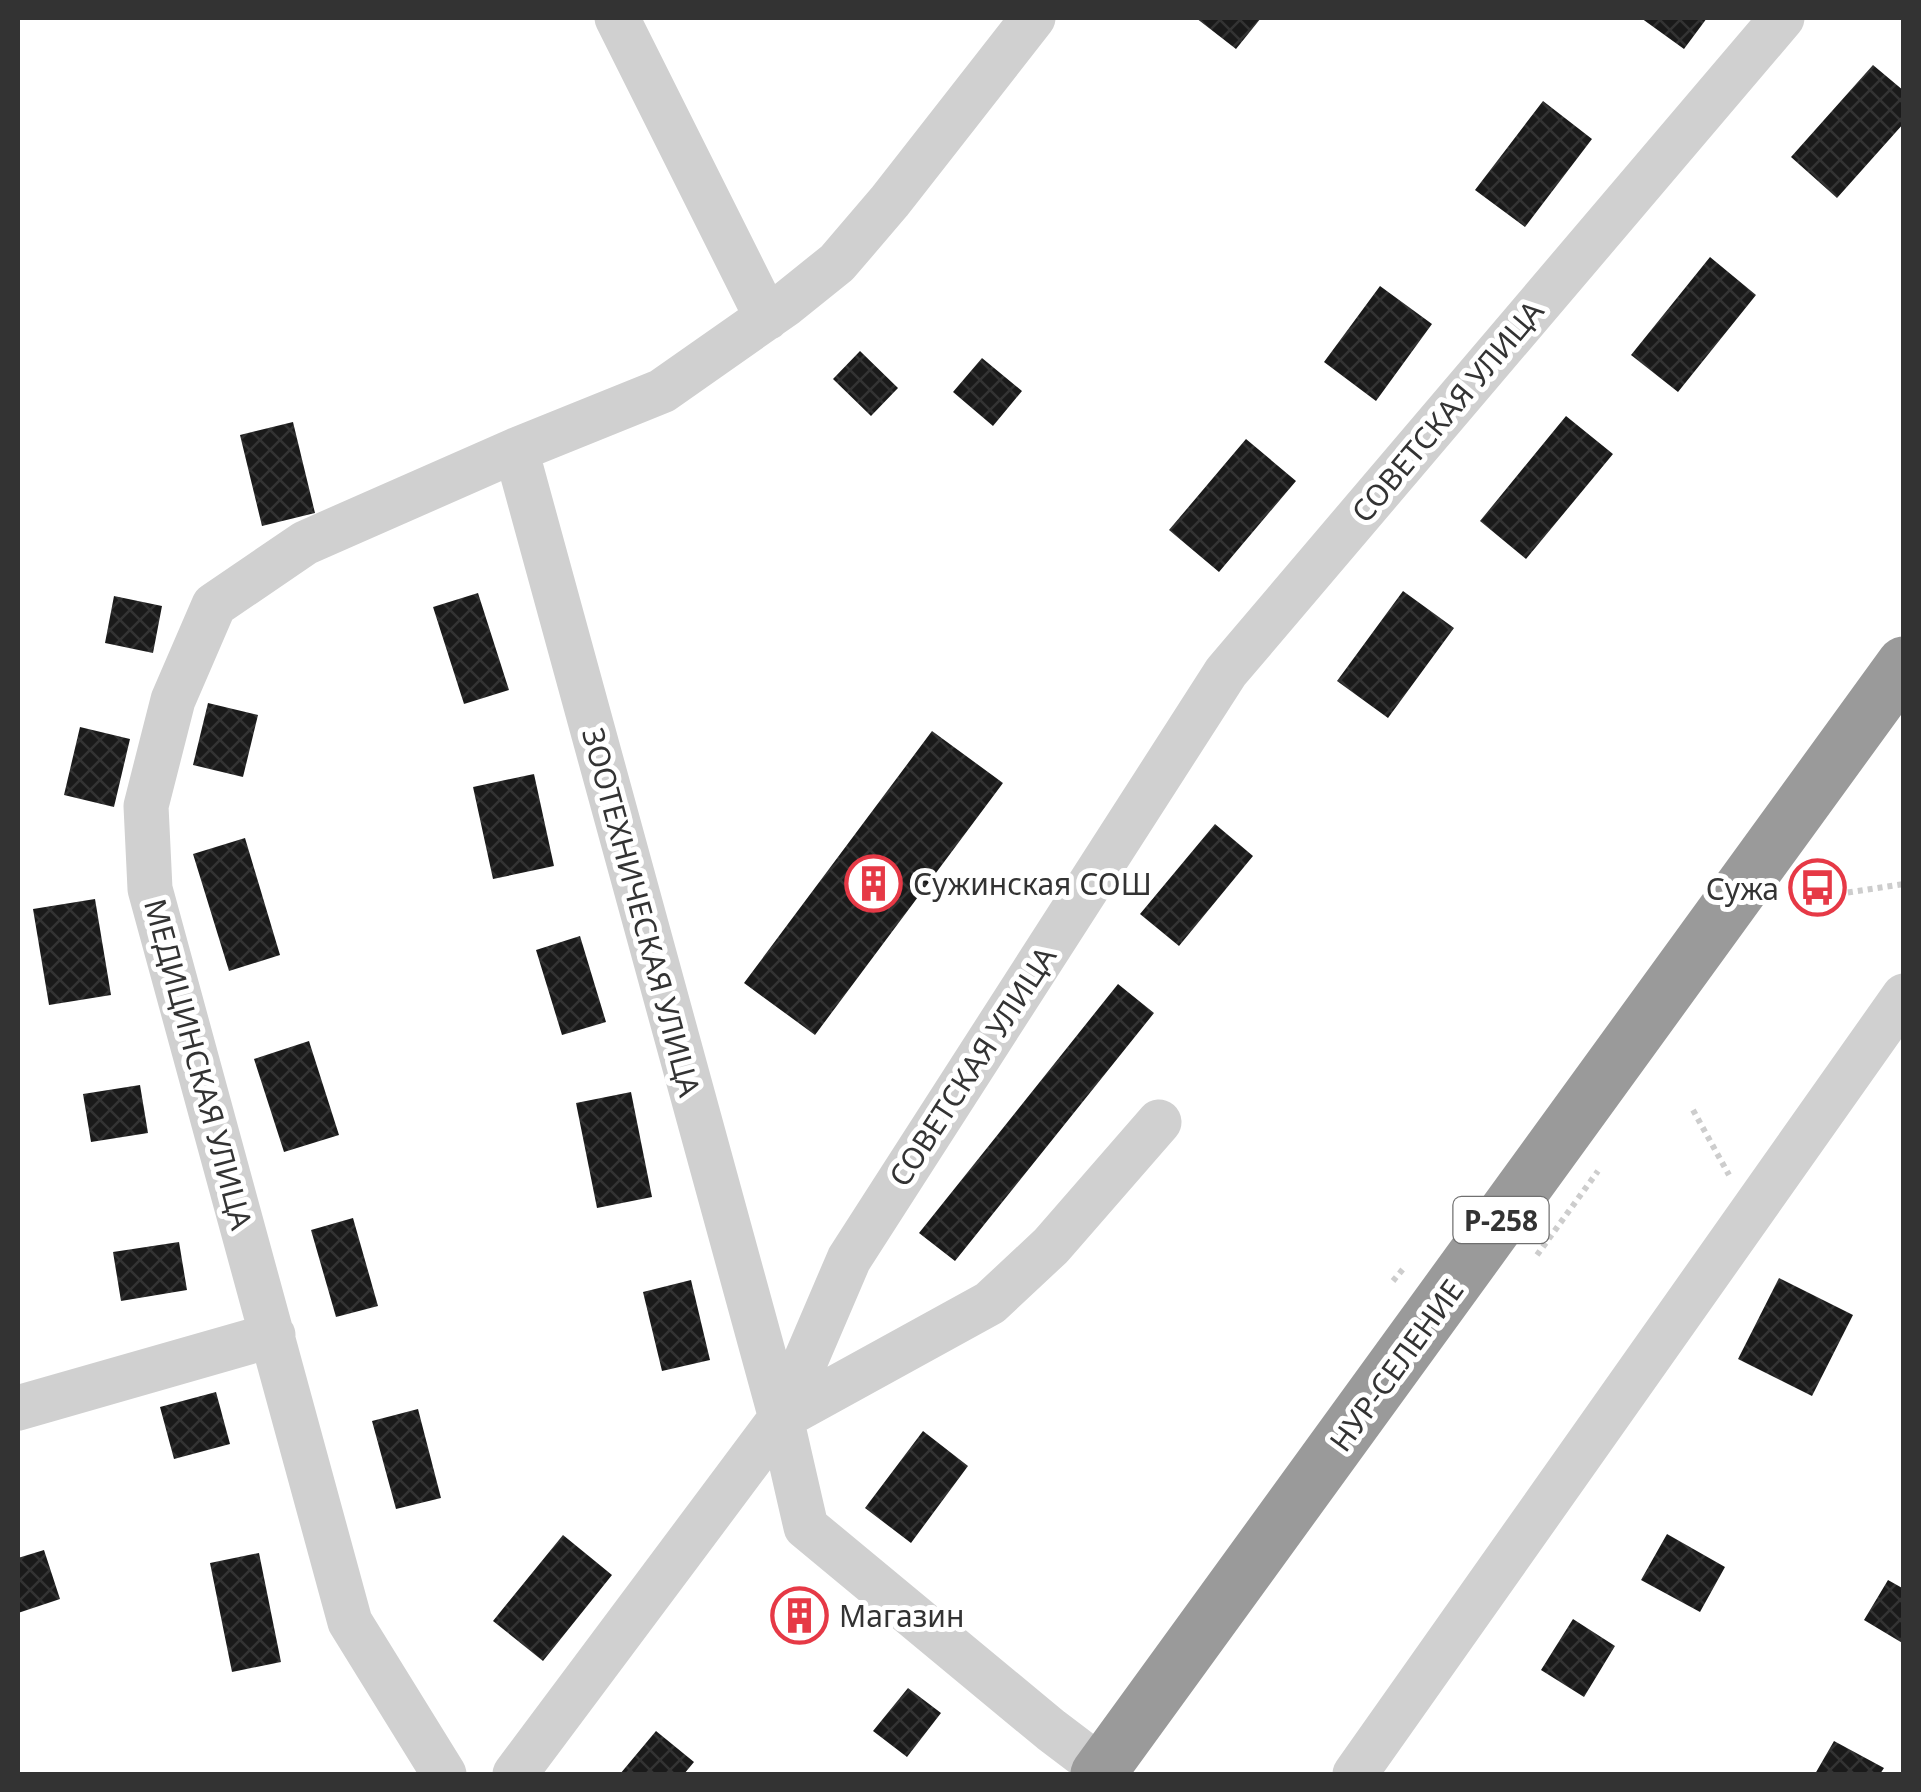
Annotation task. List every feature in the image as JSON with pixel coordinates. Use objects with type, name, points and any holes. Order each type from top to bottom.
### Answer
[{"type":"highway","name":"НУР-СЕЛЕНИЕ","points":[[1103,1773],[1904,664]]},
{"type":"street","points":[[618,18],[766,318]]},
{"type":"street","points":[[516,450],[662,391],[837,262],[890,201],[1033,18]]},
{"type":"street","name":"СОВЕТСКАЯ УЛИЦА","points":[[514,1774],[780,1418],[848,1259],[1226,672],[1782,18]]},
{"type":"street","name":"ЗООТЕХНИЧЕСКАЯ УЛИЦА","points":[[516,450],[780,1418],[806,1527],[1103,1773]]},
{"type":"street","name":"МЕДИЦИНСКАЯ УЛИЦА","points":[[444,1774],[350,1622],[150,889],[146,806],[173,700],[214,604],[306,543],[516,450]]},
{"type":"street","points":[[1355,1774],[1904,996]]},
{"type":"street","points":[[780,1418],[990,1303],[1051,1246],[1159,1122]]},
{"type":"street","points":[[18,1408],[273,1335]]},
{"type":"path","points":[[1838,894],[1904,884]]},
{"type":"path","points":[[1693,1110],[1751,1212]]},
{"type":"path","points":[[1538,1254],[1598,1172]]},
{"type":"building","points":[[1196,18],[1261,18],[1236,49]]},
{"type":"building","points":[[1641,18],[1707,18],[1684,49]]},
{"type":"building","points":[[1873,65],[1904,91],[1904,123],[1837,198],[1791,157]]},
{"type":"building","points":[[1543,101],[1592,139],[1525,227],[1475,190]]},
{"type":"building","points":[[1710,257],[1756,295],[1678,392],[1631,355]]},
{"type":"building","points":[[1380,286],[1432,324],[1376,401],[1324,362]]},
{"type":"building","points":[[860,351],[898,388],[871,416],[833,379]]},
{"type":"building","points":[[982,358],[1022,391],[993,426],[953,392]]},
{"type":"building","points":[[1566,416],[1613,454],[1526,559],[1480,521]]},
{"type":"building","points":[[293,422],[315,513],[262,526],[240,435]]},
{"type":"building","points":[[1246,439],[1296,481],[1219,572],[1169,530]]},
{"type":"building","points":[[1403,591],[1454,628],[1388,718],[1337,681]]},
{"type":"building","points":[[478,593],[509,690],[464,704],[433,607]]},
{"type":"building","points":[[114,596],[162,606],[153,653],[105,643]]},
{"type":"building","points":[[208,703],[258,715],[243,777],[193,765]]},
{"type":"building","points":[[80,727],[130,739],[114,807],[64,795]]},
{"type":"building","name":"Сужинская СОШ","points":[[932,731],[1003,783],[815,1035],[744,983]]},
{"type":"building","points":[[534,774],[554,866],[493,879],[473,787]]},
{"type":"building","points":[[1215,824],[1253,856],[1179,946],[1140,914]]},
{"type":"building","points":[[245,838],[280,955],[229,971],[193,854]]},
{"type":"building","points":[[95,899],[111,995],[49,1005],[33,909]]},
{"type":"building","points":[[580,936],[606,1022],[562,1035],[536,950]]},
{"type":"building","points":[[1118,984],[1154,1013],[955,1261],[919,1233]]},
{"type":"building","points":[[309,1041],[339,1135],[284,1152],[254,1059]]},
{"type":"building","points":[[140,1085],[148,1133],[91,1142],[83,1094]]},
{"type":"building","points":[[631,1092],[652,1197],[597,1208],[576,1103]]},
{"type":"building","points":[[353,1218],[378,1306],[336,1317],[311,1230]]},
{"type":"building","points":[[179,1242],[187,1290],[121,1301],[113,1252]]},
{"type":"building","points":[[1779,1278],[1853,1315],[1812,1396],[1738,1359]]},
{"type":"building","points":[[691,1280],[710,1360],[662,1371],[643,1292]]},
{"type":"building","points":[[216,1392],[230,1444],[174,1459],[160,1407]]},
{"type":"building","points":[[418,1409],[441,1498],[396,1509],[372,1421]]},
{"type":"building","points":[[923,1431],[968,1466],[911,1543],[865,1508]]},
{"type":"building","points":[[1667,1534],[1725,1567],[1700,1612],[1641,1580]]},
{"type":"building","points":[[563,1535],[612,1575],[543,1661],[493,1621]]},
{"type":"building","points":[[44,1550],[60,1599],[18,1613],[18,1558]]},
{"type":"building","points":[[259,1553],[281,1662],[232,1672],[210,1563]]},
{"type":"building","points":[[1888,1580],[1904,1589],[1904,1644],[1864,1620]]},
{"type":"building","name":"Магазин","points":[[797,1587],[828,1609],[804,1644],[773,1621]]},
{"type":"building","points":[[1573,1619],[1615,1646],[1584,1697],[1541,1670]]},
{"type":"building","name":"Магазин","points":[[908,1688],[941,1713],[907,1757],[873,1731]]},
{"type":"building","points":[[656,1731],[694,1762],[684,1774],[620,1774]]},
{"type":"building","points":[[1834,1741],[1884,1768],[1880,1774],[1815,1774]]},
{"type":"place","name":"Сужинская СОШ","points":[[874,883]]},
{"type":"place","name":"Сужа","points":[[1818,888]]},
{"type":"place","name":"Магазин","points":[[800,1615]]}]
